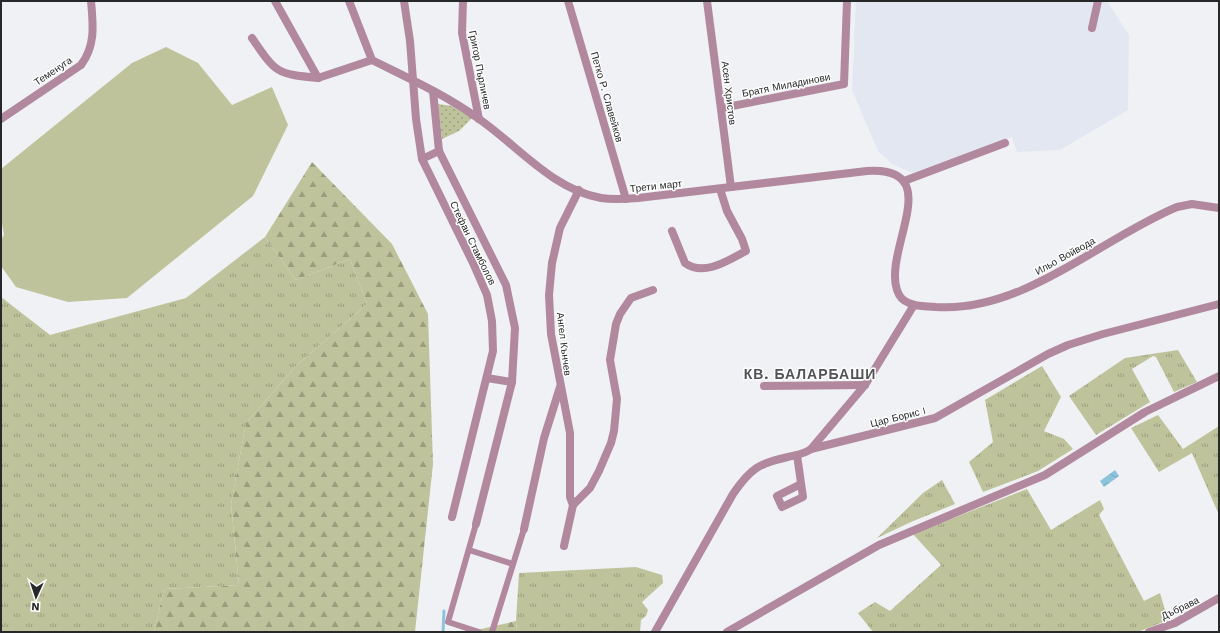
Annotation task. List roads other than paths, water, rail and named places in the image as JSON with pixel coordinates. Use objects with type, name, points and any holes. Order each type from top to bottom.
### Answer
[{"type":"street","name":"Теменуга","points":[[1,119],[81,65],[86,59],[94,35],[91,1]]},
{"type":"street","points":[[275,1],[318,78]]},
{"type":"street","points":[[252,38],[276,70],[290,75],[318,78],[372,60],[349,1]]},
{"type":"street","name":"Стефан Стамболов","points":[[404,1],[414,82],[416,120],[422,159],[469,255],[486,295],[491,315],[494,343],[487,378],[452,517]]},
{"type":"street","name":"Григор Пърличев","points":[[463,1],[462,33],[479,119]]},
{"type":"street","name":"Петко Р. Славейков","points":[[568,1],[626,198]]},
{"type":"street","name":"Асен Христов","points":[[707,1],[731,187]]},
{"type":"street","name":"Братя Миладинови","points":[[722,108],[844,84],[847,1]]},
{"type":"street","points":[[1092,28],[1098,1]]},
{"type":"street","name":"Трети март","points":[[372,60],[433,91],[479,119],[538,166],[572,188],[601,198],[626,198],[720,189],[881,171],[894,173],[904,181]]},
{"type":"street","name":"Стефан Стамболов","points":[[433,91],[440,151],[506,285],[515,328],[512,382],[476,524]]},
{"type":"street","points":[[811,449],[864,385],[914,305],[906,302],[901,297],[895,279],[896,258],[910,204],[908,189],[904,181],[1005,143]]},
{"type":"street","points":[[422,159],[440,151]]},
{"type":"street","points":[[672,230],[685,263],[689,266],[700,268],[721,264],[746,251],[742,239],[727,211],[720,189]]},
{"type":"street","name":"Ангел Кънчев","points":[[573,505],[570,497],[570,433],[551,334],[549,295],[552,263],[560,228],[579,190]]},
{"type":"street","name":"Ильо Войвода","points":[[914,305],[953,307],[993,300],[1034,284],[1177,207],[1192,204],[1219,208]]},
{"type":"street","points":[[564,546],[573,505],[593,482],[613,437],[617,405],[610,360],[612,342],[618,319],[631,298],[653,290]]},
{"type":"street","name":"Цар Борис I","points":[[655,632],[716,522],[744,478],[753,470],[763,465],[797,455],[811,449],[934,418],[1048,354],[1068,345],[1103,334],[1219,304]]},
{"type":"street","points":[[727,632],[879,545],[1045,475],[1145,412],[1219,376]]},
{"type":"street","points":[[487,378],[512,382]]},
{"type":"street","points":[[764,386],[864,385]]},
{"type":"street","points":[[492,632],[524,529],[544,438],[560,387]]},
{"type":"street","points":[[797,455],[800,484]]},
{"type":"street","points":[[476,524],[448,622],[479,632]]},
{"type":"street","points":[[469,550],[513,564]]},
{"type":"street","name":"Дъбрава","points":[[1149,632],[1175,623],[1219,598]]},
{"type":"water","points":[[1115,470],[1119,476],[1104,487],[1100,481]]},
{"type":"waterway","points":[[443,632],[444,611]]},
{"type":"district","name":"КВ. БАЛАРБАШИ","points":[[810,374]]}]
